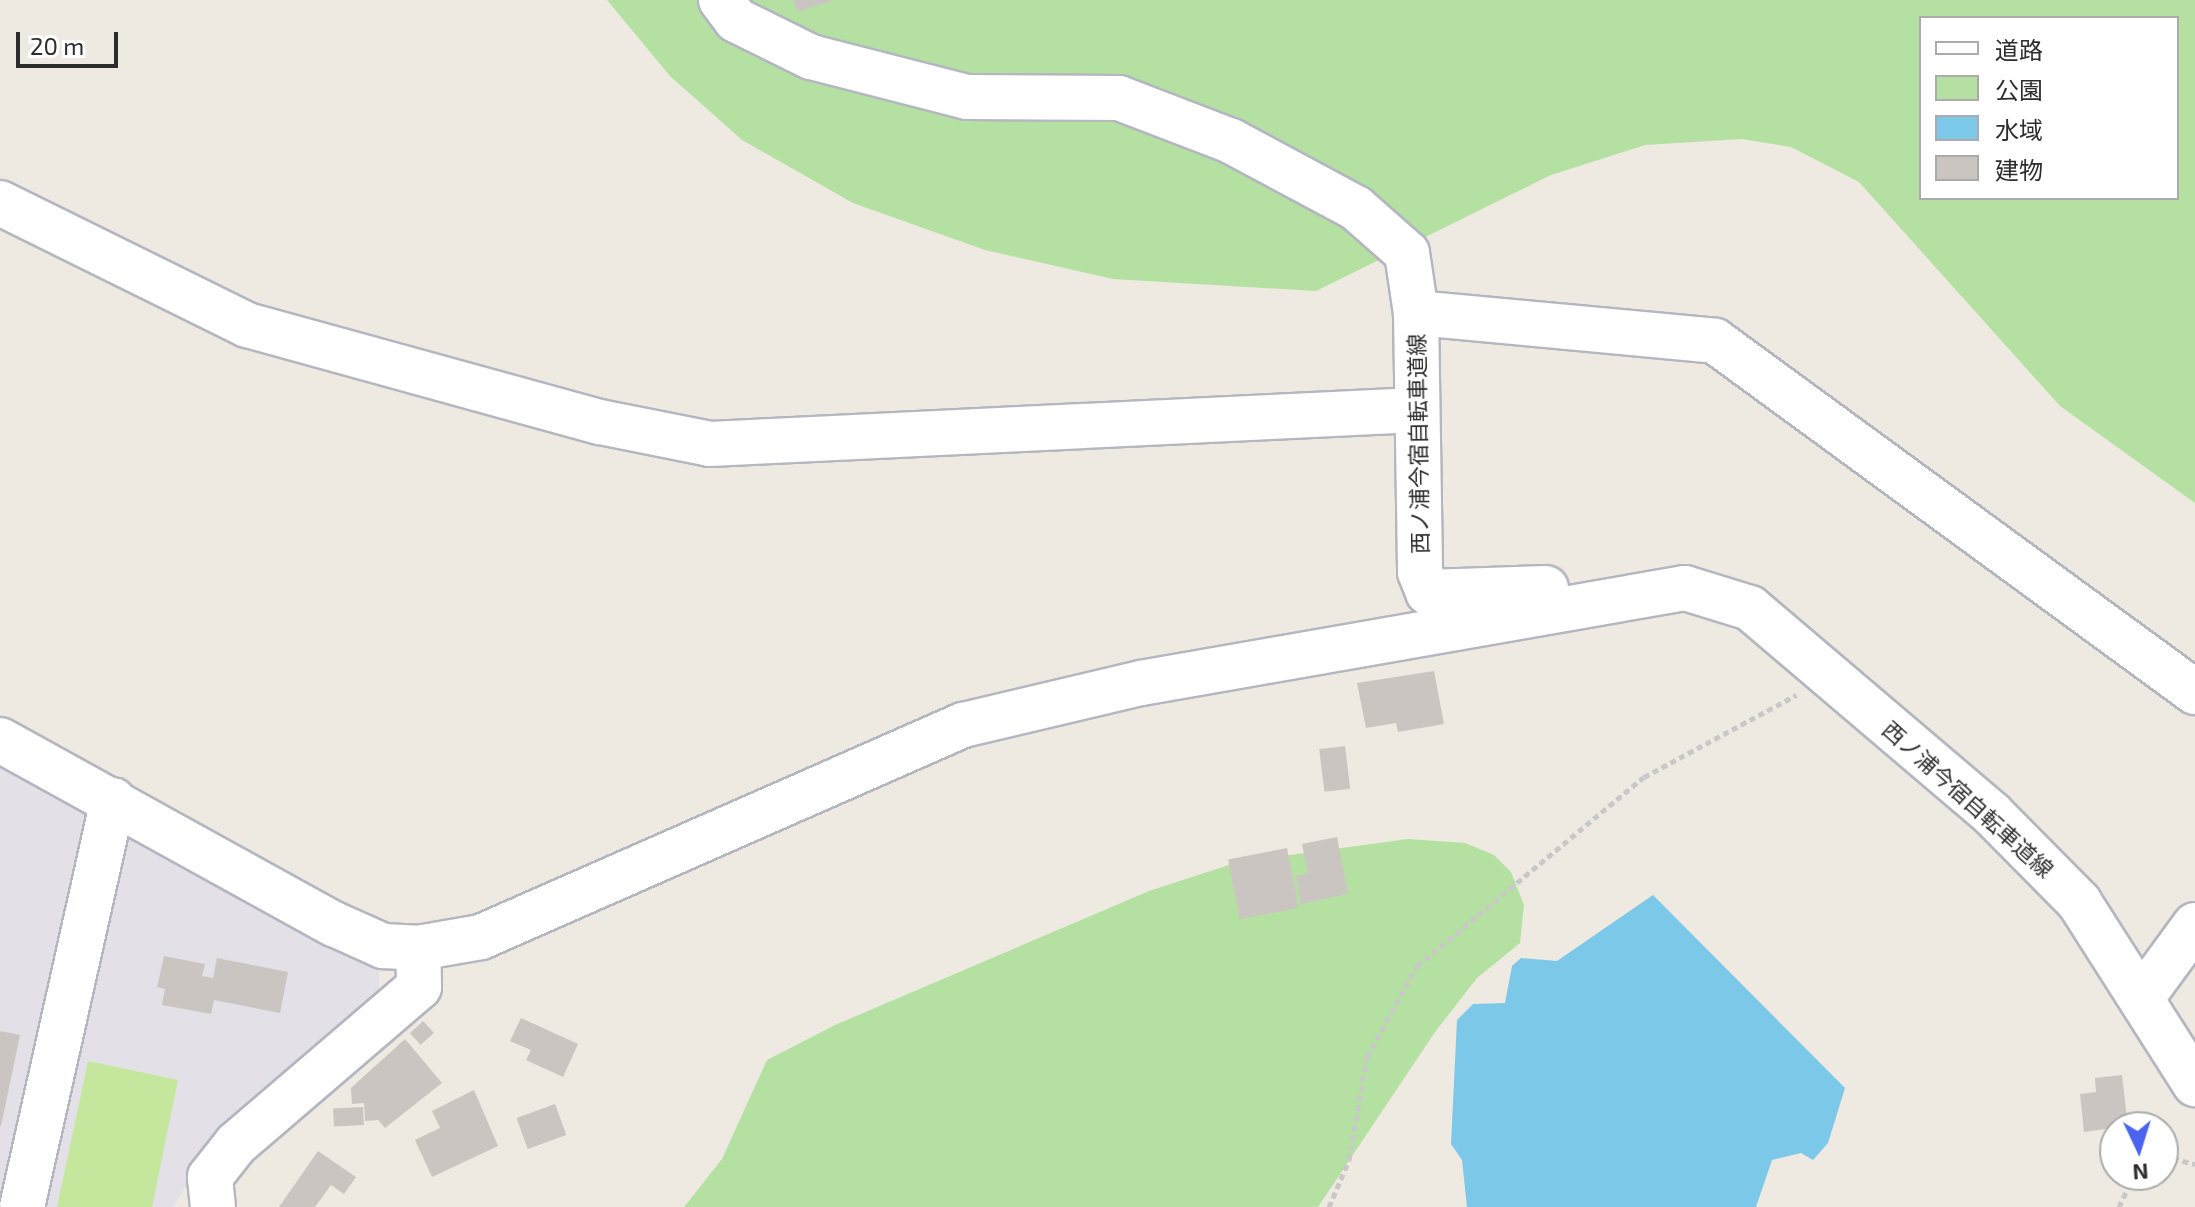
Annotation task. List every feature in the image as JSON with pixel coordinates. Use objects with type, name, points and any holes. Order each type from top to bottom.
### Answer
[{"type":"street","name":"西ノ浦今宿自転車道線","points":[[721,0],[736,20],[811,57],[967,97],[1119,98],[1231,141],[1356,208],[1407,253],[1416,313],[1420,572],[1428,592],[1558,587],[1602,600],[1685,588],[1750,608],[1992,814],[2068,891],[2143,996],[2195,1084]]},
{"type":"street","points":[[0,203],[247,325],[600,422],[710,444],[1416,410]]},
{"type":"street","points":[[1416,313],[1715,341],[2195,692]]},
{"type":"street","points":[[0,740],[334,924],[383,946],[418,948],[481,937],[963,725],[1141,683],[1602,600]]},
{"type":"street","points":[[22,1207],[113,800]]},
{"type":"street","points":[[2143,996],[2195,925]]},
{"type":"street","points":[[213,1207],[210,1177],[236,1144],[419,987],[418,948]]},
{"type":"path","points":[[1329,1207],[1349,1160],[1367,1057],[1417,966],[1644,777],[1829,677]]},
{"type":"shaded area","points":[[0,768],[379,971],[379,994],[222,1127],[173,1207],[0,1207]]},
{"type":"green space","points":[[607,0],[2195,0],[2195,503],[2060,406],[1859,182],[1791,147],[1742,139],[1645,145],[1551,175],[1316,291],[1113,279],[985,250],[853,203],[742,140],[670,76]]},
{"type":"green space","points":[[1408,839],[1465,843],[1494,855],[1511,872],[1524,905],[1520,943],[1477,978],[1435,1032],[1318,1207],[684,1207],[722,1159],[767,1060],[835,1025],[1149,891],[1238,862]]},
{"type":"green space","points":[[88,1061],[178,1080],[152,1207],[57,1207]]},
{"type":"water","points":[[1653,895],[1845,1088],[1828,1143],[1813,1160],[1801,1153],[1772,1160],[1756,1207],[1467,1207],[1462,1160],[1451,1144],[1457,1020],[1473,1004],[1505,1003],[1512,966],[1521,958],[1557,961]]},
{"type":"building","points":[[793,0],[832,0],[832,1],[798,12]]},
{"type":"building","points":[[1434,671],[1444,724],[1398,732],[1396,723],[1366,728],[1357,683]]},
{"type":"building","points":[[1345,746],[1350,789],[1324,792],[1319,749]]},
{"type":"building","points":[[1337,837],[1348,894],[1301,904],[1296,876],[1308,873],[1302,844]]},
{"type":"building","points":[[1287,848],[1299,908],[1240,919],[1228,859]]},
{"type":"building","points":[[164,956],[205,964],[202,976],[213,978],[217,958],[288,972],[280,1013],[214,1000],[211,1014],[162,1005],[165,989],[157,987]]},
{"type":"building","points":[[521,1018],[578,1044],[563,1077],[526,1060],[531,1050],[510,1041]]},
{"type":"building","points":[[423,1021],[434,1033],[421,1045],[410,1033]]},
{"type":"building","points":[[0,1031],[20,1035],[1,1126],[0,1126]]},
{"type":"building","points":[[405,1039],[442,1083],[385,1128],[378,1120],[365,1121],[364,1103],[352,1104],[351,1088]]},
{"type":"building","points":[[2122,1075],[2126,1111],[2099,1111],[2099,1130],[2084,1132],[2080,1094],[2096,1092],[2095,1078]]},
{"type":"building","points":[[474,1090],[498,1146],[432,1177],[415,1140],[440,1128],[432,1111]]},
{"type":"building","points":[[555,1104],[566,1135],[528,1149],[516,1118]]},
{"type":"building","points":[[363,1107],[364,1125],[334,1127],[333,1109]]},
{"type":"building","points":[[318,1151],[356,1177],[344,1194],[331,1185],[315,1207],[279,1207]]}]
